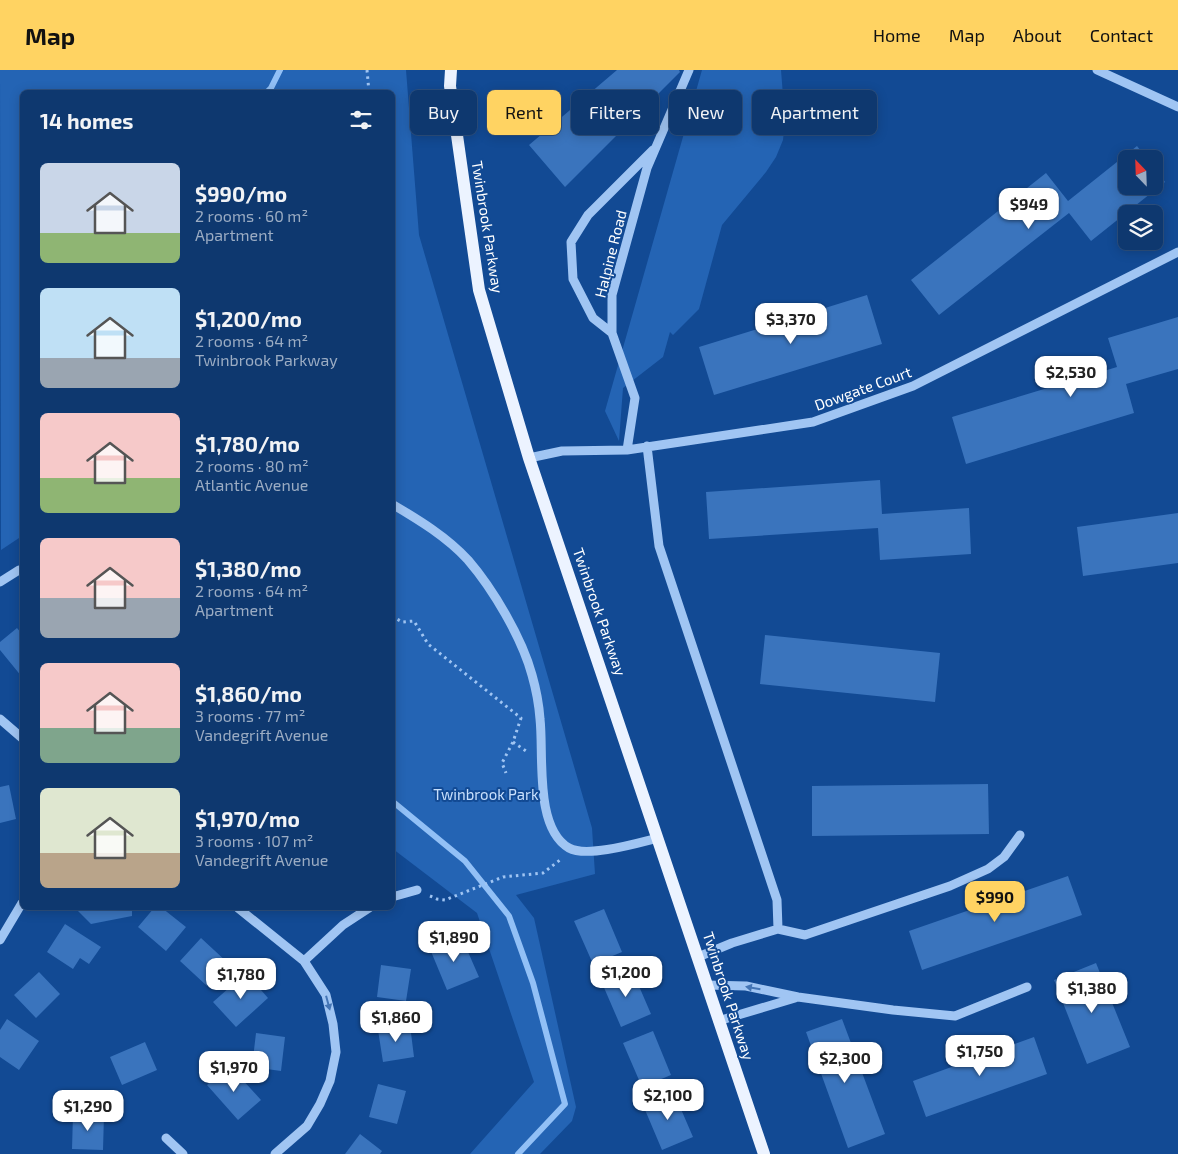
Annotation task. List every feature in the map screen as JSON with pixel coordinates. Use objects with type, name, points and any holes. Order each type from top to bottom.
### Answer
[{"type":"main road","name":"Twinbrook Parkway","points":[[451,70],[450,86],[479,290],[529,458],[764,1154]]},
{"type":"street","name":"Halpine Road","points":[[627,450],[635,398],[612,333],[612,295],[647,168],[688,70]]},
{"type":"street","points":[[1097,70],[1178,106]]},
{"type":"street","points":[[612,333],[593,318],[573,279],[571,242],[588,215],[656,147]]},
{"type":"street","name":"Dowgate Court","points":[[529,458],[562,451],[627,450],[813,422],[904,389],[1178,252]]},
{"type":"street","points":[[647,446],[659,546],[777,900],[778,929]]},
{"type":"street","points":[[395,506],[430,527],[468,560],[494,596],[517,636],[532,674],[540,719],[544,796],[547,816],[554,833],[569,848],[582,851],[617,848],[658,838]]},
{"type":"street","points":[[0,582],[19,570]]},
{"type":"street","points":[[0,719],[20,736]]},
{"type":"street","points":[[698,957],[732,943],[778,929],[805,935],[950,886],[988,869],[1004,857],[1020,835]]},
{"type":"street","points":[[395,896],[417,890]]},
{"type":"street","points":[[0,940],[20,906]]},
{"type":"street","points":[[240,910],[304,961],[326,995],[333,1024],[336,1052],[330,1080],[320,1104],[307,1126],[274,1154]]},
{"type":"street","points":[[304,961],[343,925],[366,910]]},
{"type":"street","points":[[707,985],[746,986],[798,997],[955,1016],[1027,986]]},
{"type":"street","points":[[718,1021],[798,997]]},
{"type":"street","points":[[166,1138],[183,1154]]},
{"type":"path","points":[[367,70],[369,90]]},
{"type":"path","points":[[395,618],[402,622],[414,621],[428,644],[521,718],[513,742],[502,763],[506,774]]},
{"type":"path","points":[[513,742],[527,751]]},
{"type":"path","points":[[417,890],[437,899],[445,900],[503,877],[543,873],[560,860],[569,848]]},
{"type":"green space","name":"Twinbrook Park","points":[[0,70],[406,70],[419,235],[592,828],[595,874],[516,895],[534,918],[576,1107],[572,1121],[540,1154],[470,1154],[534,1082],[477,913],[395,851],[395,90],[20,90],[20,537],[1,550]]},
{"type":"green space","points":[[702,70],[781,70],[783,90],[752,90],[752,135],[784,135],[783,140],[776,157],[766,172],[722,225],[699,309],[673,335],[670,332],[663,357],[623,388],[619,441],[605,411],[684,135],[742,135],[742,90],[696,90]]},
{"type":"building","points":[[617,70],[679,70],[680,72],[659,93],[659,90],[594,90]]},
{"type":"building","points":[[571,109],[571,135],[617,135],[565,187],[529,145],[541,135],[561,135],[561,118]]},
{"type":"building","points":[[1137,146],[1140,150],[1132,150]]},
{"type":"building","points":[[1118,161],[1118,195],[1149,195],[1136,205],[1118,205],[1118,219],[1091,241],[1069,213],[939,315],[911,280],[1046,173],[1068,201]]},
{"type":"building","points":[[867,295],[882,344],[714,395],[699,347]]},
{"type":"building","points":[[1178,317],[1178,369],[1126,384],[1134,413],[966,464],[952,417],[1117,367],[1108,338]]},
{"type":"building","points":[[880,480],[882,514],[969,508],[971,554],[880,560],[878,528],[709,539],[706,492]]},
{"type":"building","points":[[1178,513],[1178,563],[1083,576],[1077,527]]},
{"type":"building","points":[[17,628],[20,632],[20,675],[0,650],[0,642]]},
{"type":"building","points":[[765,635],[940,653],[935,702],[760,684]]},
{"type":"building","points":[[988,784],[989,834],[812,836],[812,786]]},
{"type":"building","points":[[9,785],[16,819],[0,823],[0,787]]},
{"type":"building","points":[[1068,876],[1082,915],[922,970],[909,931]]},
{"type":"building","points":[[604,909],[622,952],[593,964],[574,921]]},
{"type":"building","points":[[77,910],[134,910],[132,911],[132,916],[91,924]]},
{"type":"building","points":[[152,910],[165,910],[186,927],[166,951],[138,927]]},
{"type":"building","points":[[65,924],[101,947],[89,964],[80,958],[73,969],[47,952]]},
{"type":"building","points":[[461,936],[479,977],[447,990],[430,949]]},
{"type":"building","points":[[201,938],[228,963],[207,986],[180,961]]},
{"type":"building","points":[[1096,963],[1130,1047],[1087,1064],[1054,980]]},
{"type":"building","points":[[381,965],[411,969],[406,1001],[377,997]]},
{"type":"building","points":[[632,970],[651,1014],[621,1027],[602,983]]},
{"type":"building","points":[[39,972],[60,994],[36,1018],[14,995]]},
{"type":"building","points":[[246,973],[268,998],[236,1027],[213,1002]]},
{"type":"building","points":[[7,1019],[39,1041],[19,1070],[0,1057],[0,1030]]},
{"type":"building","points":[[842,1019],[885,1134],[848,1148],[806,1032]]},
{"type":"building","points":[[410,1025],[414,1057],[383,1062],[378,1030]]},
{"type":"building","points":[[653,1031],[671,1075],[642,1087],[623,1043]]},
{"type":"building","points":[[256,1033],[285,1037],[281,1071],[252,1067]]},
{"type":"building","points":[[1034,1037],[1047,1074],[926,1117],[913,1081]]},
{"type":"building","points":[[145,1042],[157,1070],[122,1085],[110,1057]]},
{"type":"building","points":[[229,1065],[261,1100],[238,1120],[207,1085]]},
{"type":"building","points":[[378,1084],[406,1091],[397,1124],[369,1117]]},
{"type":"building","points":[[674,1093],[693,1137],[662,1150],[643,1105]]},
{"type":"building","points":[[73,1114],[104,1115],[103,1150],[72,1149]]},
{"type":"building","points":[[360,1134],[382,1151],[380,1154],[345,1154]]},
{"type":"waterway","points":[[269,90],[280,70]]},
{"type":"waterway","points":[[395,803],[465,861],[509,916],[533,983],[565,1104],[518,1154]]}]
